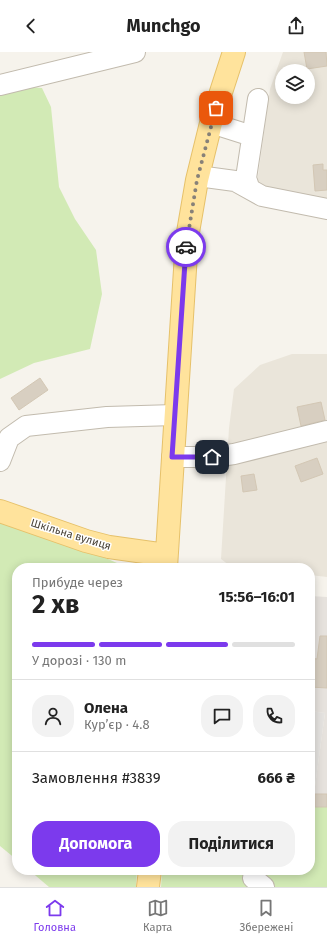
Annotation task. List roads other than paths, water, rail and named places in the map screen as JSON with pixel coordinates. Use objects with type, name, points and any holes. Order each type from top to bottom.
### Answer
[{"type":"main road","points":[[166,561],[187,238],[198,176],[211,123],[234,52]]},
{"type":"main road","name":"Шкільна вулиця","points":[[0,511],[86,541],[166,561]]},
{"type":"main road","points":[[148,887],[149,875]]},
{"type":"street","points":[[0,85],[81,58],[135,52]]},
{"type":"street","points":[[249,187],[246,178],[258,99]]},
{"type":"street","points":[[211,123],[252,136]]},
{"type":"street","points":[[198,176],[236,181],[249,187],[262,196],[327,209]]},
{"type":"street","points":[[0,461],[9,438],[26,426],[107,417],[175,415]]},
{"type":"street","points":[[172,457],[212,457],[234,454],[327,431]]}]
